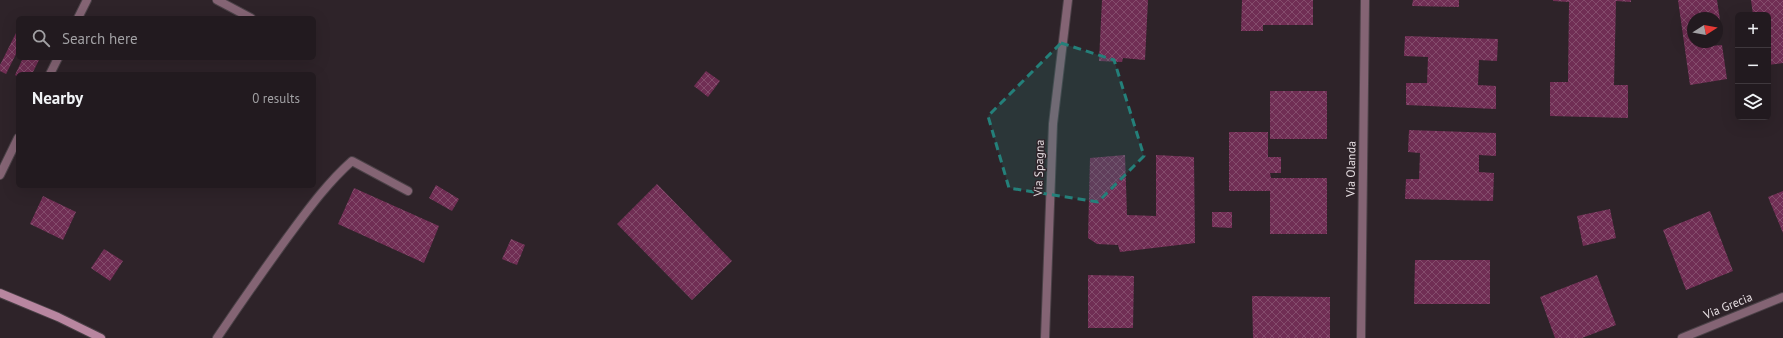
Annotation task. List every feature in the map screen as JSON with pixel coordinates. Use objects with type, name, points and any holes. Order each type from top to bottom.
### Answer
[{"type":"main road","points":[[0,293],[58,317],[101,338]]},
{"type":"street","points":[[79,16],[86,0]]},
{"type":"street","points":[[217,0],[247,16]]},
{"type":"street","name":"Via Spagna","points":[[1046,338],[1053,124],[1068,0]]},
{"type":"street","name":"Via Olanda","points":[[1361,338],[1365,0]]},
{"type":"street","points":[[51,72],[57,60]]},
{"type":"street","points":[[0,175],[16,142]]},
{"type":"street","points":[[217,338],[255,281],[303,215],[337,175],[352,161],[408,190]]},
{"type":"street","name":"Via Grecia","points":[[1682,338],[1783,296]]},
{"type":"highlighted area","points":[[1061,43],[1114,60],[1144,156],[1098,202],[1009,188],[988,116]]},
{"type":"building","points":[[1102,0],[1148,0],[1145,60],[1123,58],[1122,62],[1099,61]]},
{"type":"building","points":[[1242,0],[1313,0],[1313,25],[1263,25],[1263,31],[1241,31]]},
{"type":"building","points":[[1413,0],[1459,0],[1459,7],[1412,6]]},
{"type":"building","points":[[1553,0],[1631,0],[1631,2],[1616,1],[1614,85],[1628,85],[1628,118],[1550,116],[1550,82],[1568,82],[1569,2]]},
{"type":"building","points":[[1678,0],[1717,0],[1719,12],[1687,12],[1687,48],[1722,48],[1727,79],[1690,85]]},
{"type":"building","points":[[1751,0],[1783,0],[1783,63],[1771,65],[1771,12],[1753,12]]},
{"type":"building","points":[[16,33],[16,54],[6,74],[0,71],[0,65]]},
{"type":"building","points":[[1405,36],[1498,39],[1497,61],[1479,60],[1478,85],[1496,86],[1496,109],[1406,105],[1406,83],[1427,83],[1428,57],[1404,56]]},
{"type":"building","points":[[22,60],[39,60],[33,72],[16,72]]},
{"type":"building","points":[[706,71],[720,81],[708,97],[694,86]]},
{"type":"building","points":[[1270,91],[1327,91],[1327,139],[1270,139]]},
{"type":"building","points":[[1409,130],[1496,133],[1496,156],[1479,155],[1479,172],[1494,173],[1493,201],[1405,199],[1406,179],[1419,179],[1420,153],[1408,152]]},
{"type":"building","points":[[1229,132],[1268,132],[1268,157],[1281,157],[1281,173],[1270,173],[1271,178],[1327,178],[1327,234],[1270,234],[1270,191],[1229,191]]},
{"type":"building","points":[[1125,155],[1127,215],[1156,216],[1156,155],[1194,157],[1195,243],[1120,252],[1118,245],[1097,244],[1088,238],[1090,158]]},
{"type":"building","points":[[657,184],[732,261],[692,300],[617,224]]},
{"type":"building","points":[[436,185],[459,199],[452,211],[429,198]]},
{"type":"building","points":[[354,188],[439,226],[424,263],[338,224]]},
{"type":"building","points":[[1783,191],[1783,233],[1768,197]]},
{"type":"building","points":[[43,196],[76,212],[63,240],[30,224]]},
{"type":"building","points":[[1610,209],[1616,238],[1583,246],[1577,216]]},
{"type":"building","points":[[1710,211],[1733,271],[1686,290],[1663,230]]},
{"type":"building","points":[[1212,212],[1232,212],[1232,228],[1212,227]]},
{"type":"building","points":[[511,239],[525,245],[517,265],[502,259]]},
{"type":"building","points":[[104,249],[123,261],[110,281],[91,268]]},
{"type":"building","points":[[1415,260],[1490,260],[1490,304],[1414,304]]},
{"type":"building","points":[[1088,275],[1134,276],[1133,328],[1088,328]]},
{"type":"building","points":[[1597,275],[1616,325],[1582,338],[1555,338],[1540,297]]},
{"type":"building","points":[[1252,296],[1330,297],[1330,338],[1253,338]]}]
